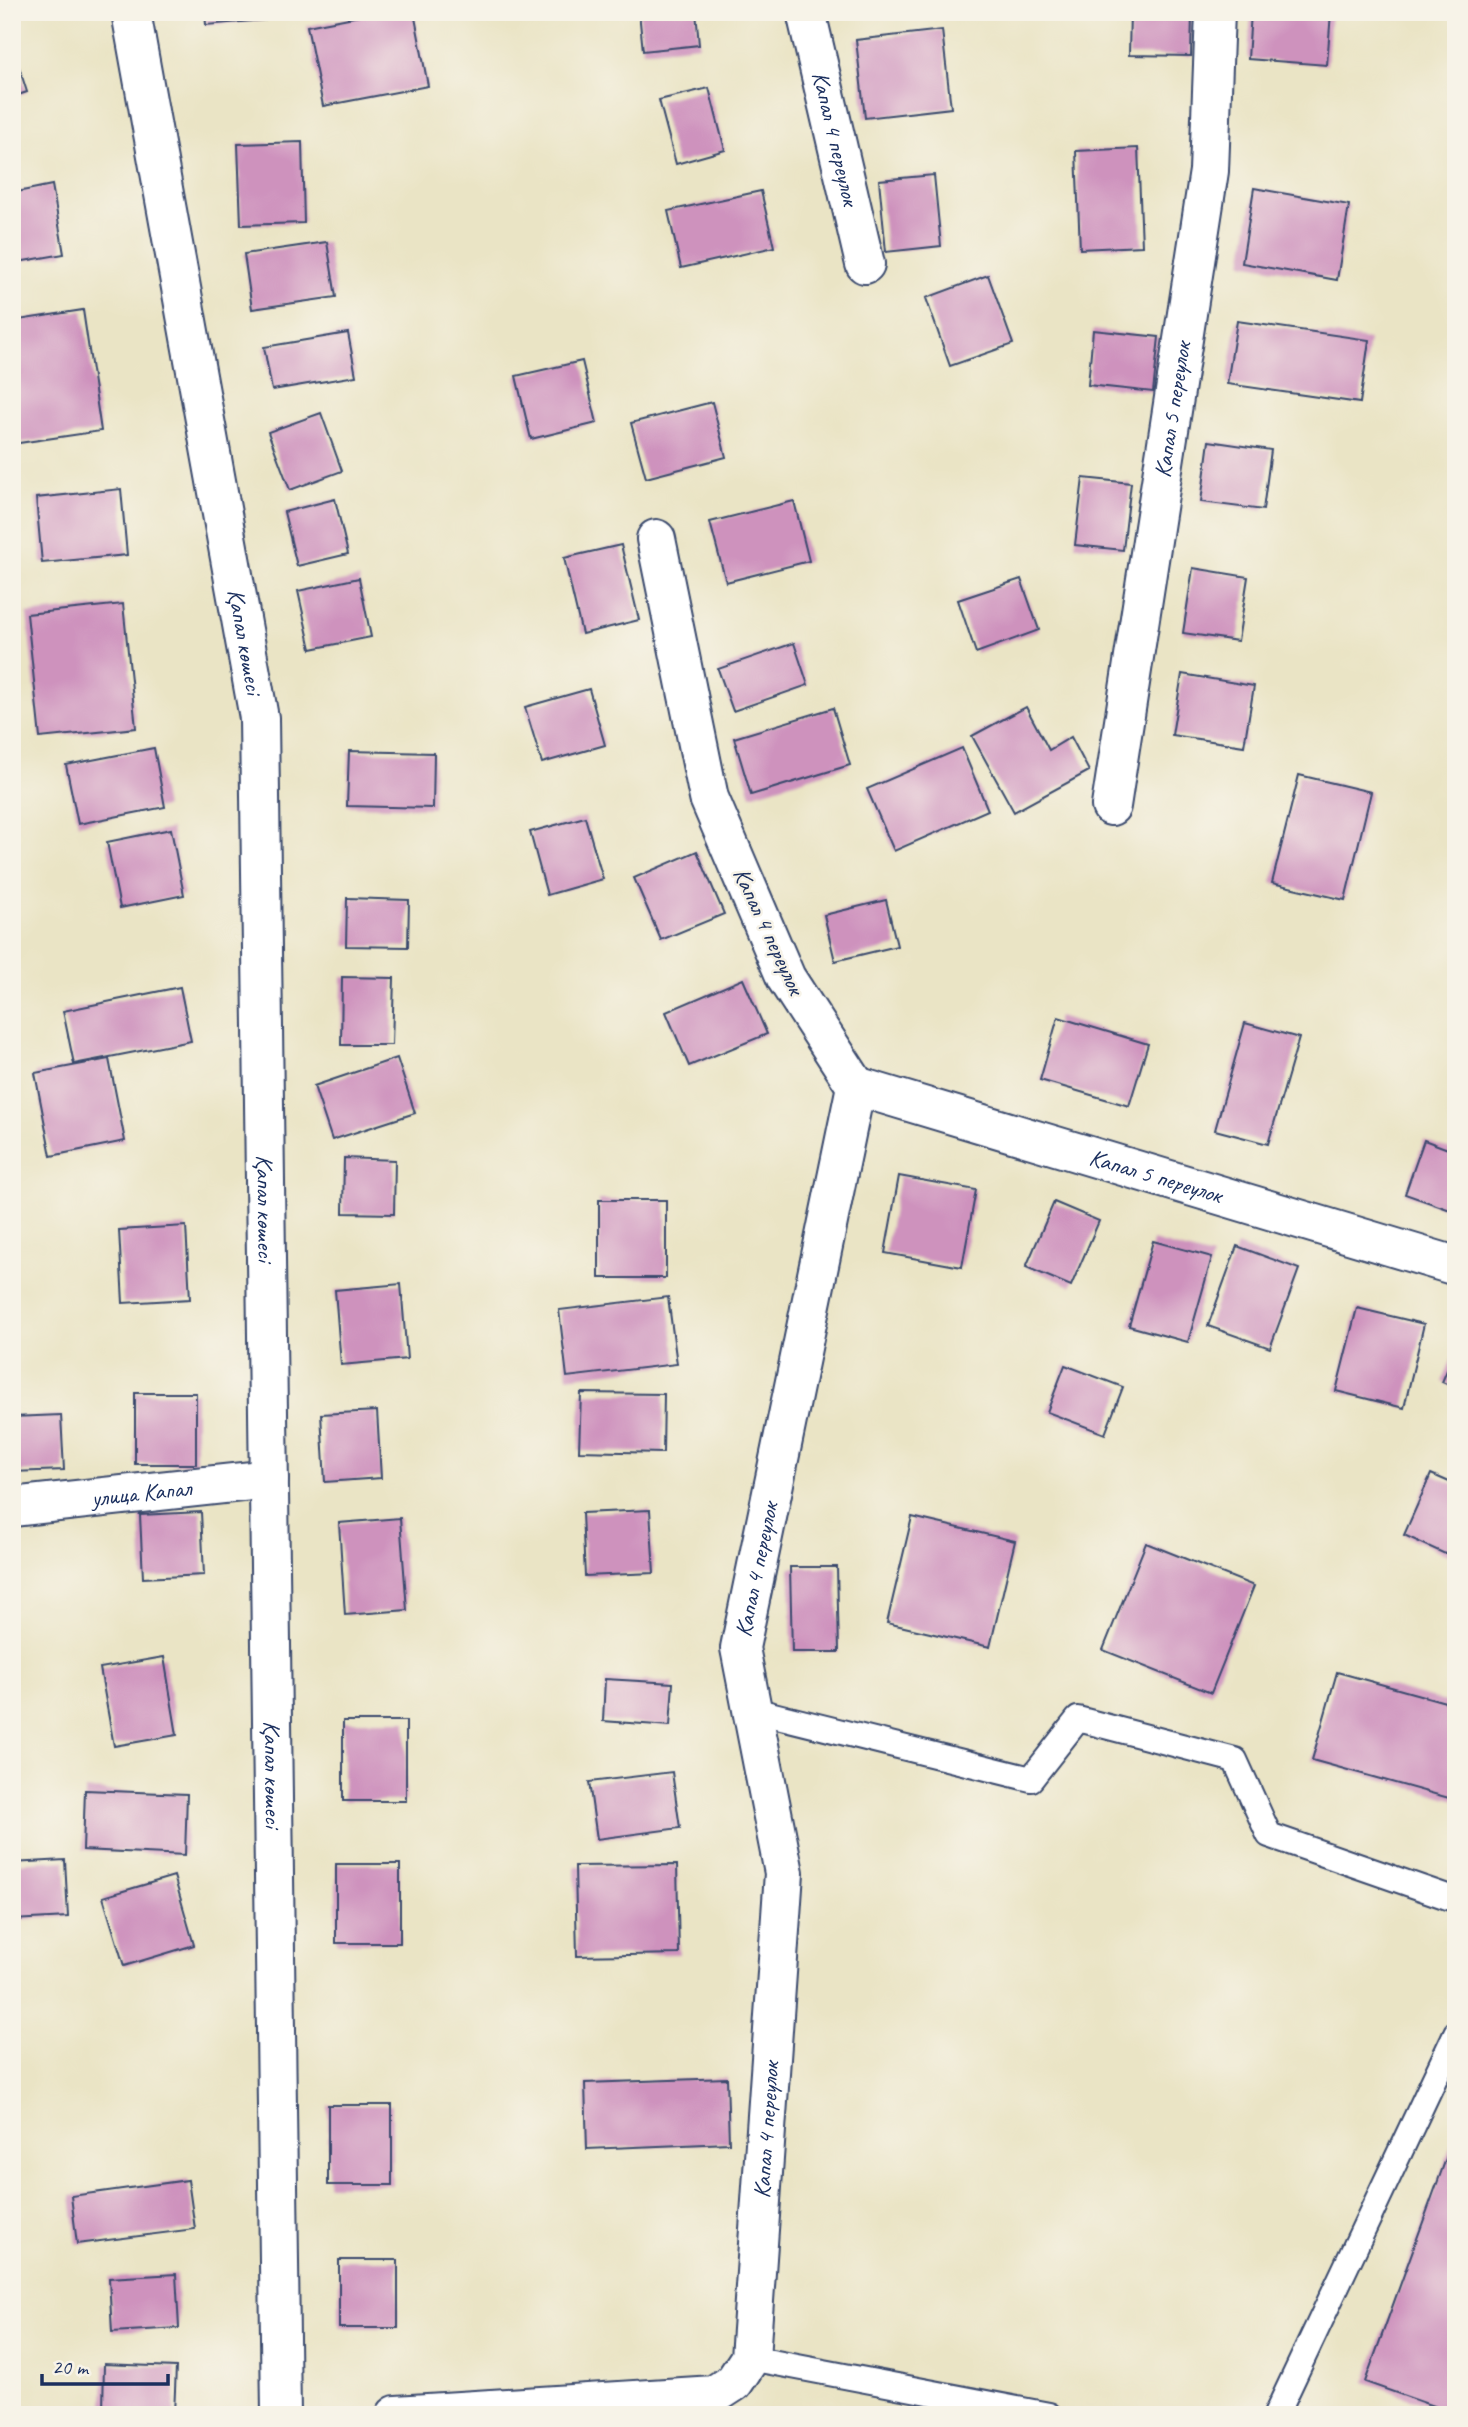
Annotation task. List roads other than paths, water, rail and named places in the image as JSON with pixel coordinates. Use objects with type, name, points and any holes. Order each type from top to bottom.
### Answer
[{"type":"street","name":"Қапал көшесі","points":[[131,12],[259,718],[281,2415]]},
{"type":"street","name":"Капал 4 переулок","points":[[806,12],[865,264]]},
{"type":"street","name":"Капал 5 переулок","points":[[1111,806],[1209,171],[1215,12]]},
{"type":"street","name":"Капал 4 переулок","points":[[656,539],[709,798],[786,978],[856,1086],[740,1648],[784,1873],[750,2358]]},
{"type":"street","name":"Капал 5 переулок","points":[[856,1086],[1456,1266]]},
{"type":"street","name":"улица Капал","points":[[12,1507],[269,1479]]},
{"type":"street","points":[[396,2415],[713,2395],[734,2382],[750,2358]]},
{"type":"lane","points":[[752,1710],[1031,1779],[1078,1719],[1222,1756],[1234,1760],[1269,1835],[1456,1900]]},
{"type":"lane","points":[[1284,2413],[1456,2033]]},
{"type":"lane","points":[[750,2358],[1048,2415]]}]
